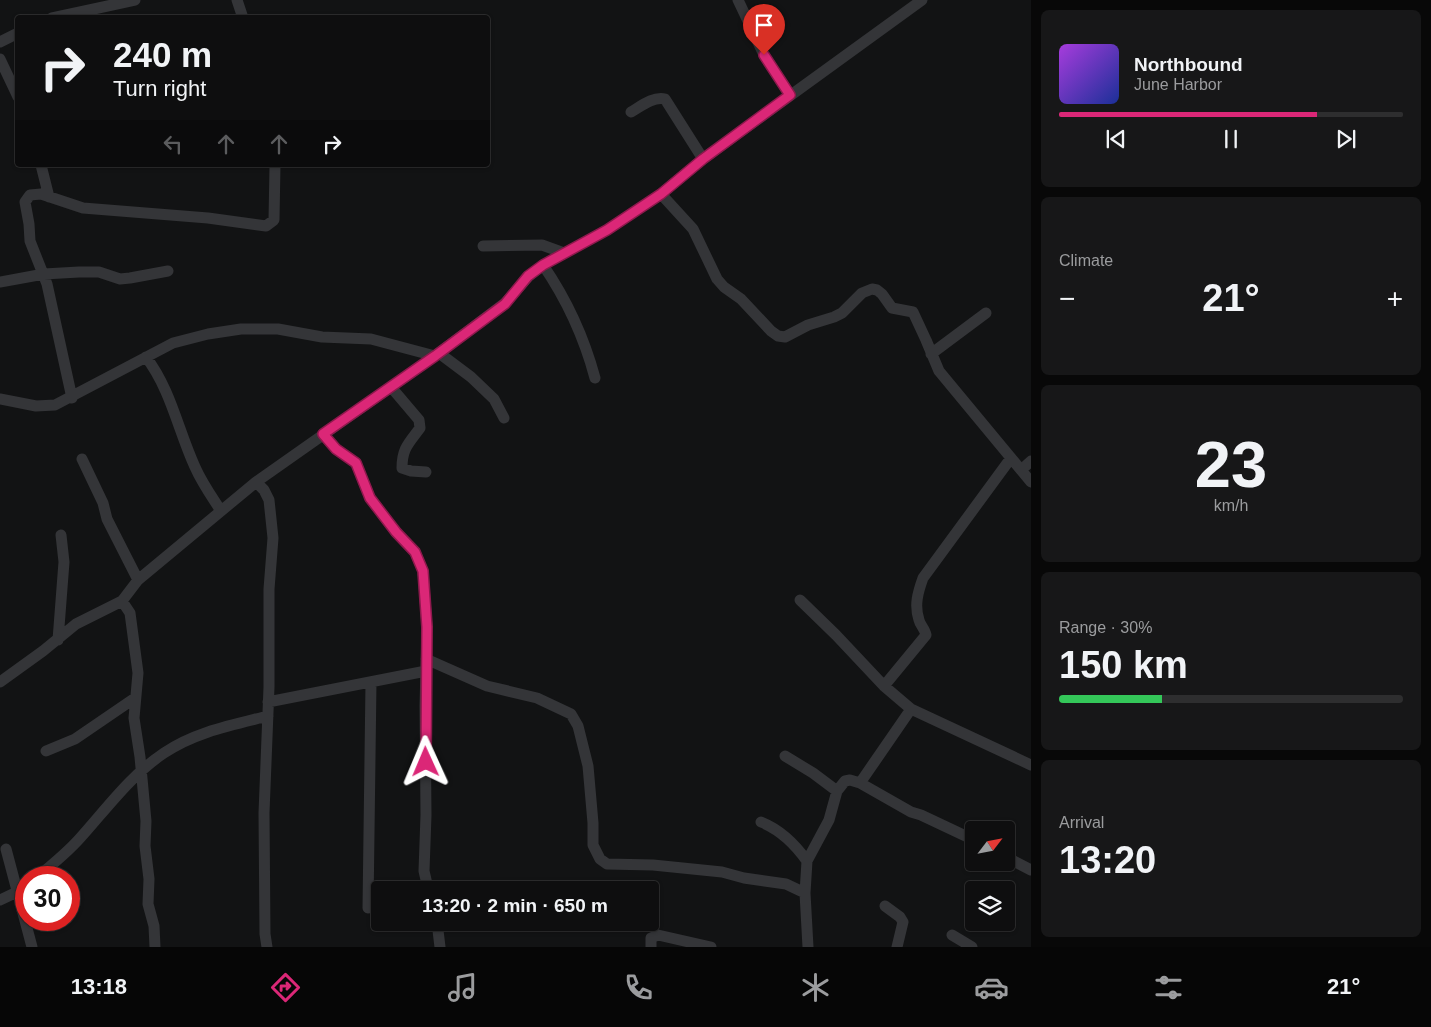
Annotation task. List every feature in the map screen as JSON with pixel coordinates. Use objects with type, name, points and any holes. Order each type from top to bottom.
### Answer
[{"type":"street","points":[[66,15],[135,0]]},
{"type":"street","points":[[237,0],[242,15]]},
{"type":"street","points":[[738,0],[764,55],[790,95]]},
{"type":"street","points":[[0,682],[58,640],[76,624],[122,601],[138,580],[256,482],[505,304],[528,276],[543,265],[607,230],[661,194],[703,159],[922,0]]},
{"type":"street","points":[[0,42],[15,34]]},
{"type":"street","points":[[0,58],[15,90]]},
{"type":"street","points":[[632,112],[655,99],[666,99],[703,159]]},
{"type":"street","points":[[42,167],[49,197]]},
{"type":"street","points":[[72,398],[51,298],[44,274],[36,259],[30,241],[26,202],[28,197],[33,194],[41,194],[83,208],[208,218],[266,226],[274,220],[275,167]]},
{"type":"street","points":[[661,194],[693,228],[717,279],[724,287],[741,299],[778,336],[785,337],[808,325],[834,317],[842,313],[862,293],[872,289],[882,294],[892,308],[913,312],[938,371],[1031,482]]},
{"type":"street","points":[[483,246],[542,245],[564,253]]},
{"type":"street","points":[[543,265],[554,281],[577,324],[595,378]]},
{"type":"street","points":[[0,282],[44,274],[99,272],[120,279],[168,270]]},
{"type":"street","points":[[931,354],[986,313]]},
{"type":"street","points":[[0,399],[36,406],[55,405],[72,398],[173,343],[208,334],[242,329],[278,329],[322,337],[371,339],[437,354],[471,377],[494,399],[504,418]]},
{"type":"street","points":[[146,357],[158,373],[166,391],[195,468],[221,511]]},
{"type":"street","points":[[391,387],[421,424],[405,448],[402,456],[402,468],[410,471],[426,472]]},
{"type":"street","points":[[323,434],[336,449],[356,463],[364,484],[378,509],[415,552],[423,571],[427,627],[424,870],[426,881]]},
{"type":"street","points":[[884,686],[926,635],[919,621],[916,604],[917,593],[923,578],[1011,458]]},
{"type":"street","points":[[82,459],[103,503],[107,519],[138,580]]},
{"type":"street","points":[[1021,470],[1031,461]]},
{"type":"street","points":[[256,482],[264,490],[269,500],[273,538],[269,589],[268,716],[264,813],[265,934],[267,947]]},
{"type":"street","points":[[58,640],[64,562],[62,535]]},
{"type":"street","points":[[800,600],[884,686],[912,709],[1031,765]]},
{"type":"street","points":[[122,601],[130,613],[138,673],[134,718],[146,821],[145,846],[149,879],[148,904],[154,926],[155,947]]},
{"type":"street","points":[[426,659],[488,686],[537,698],[570,714],[574,718],[578,726],[588,766],[594,823],[593,845],[600,859],[607,864],[654,865],[722,872],[744,878],[786,884],[805,893]]},
{"type":"street","points":[[268,702],[426,672]]},
{"type":"street","points":[[368,908],[371,682]]},
{"type":"street","points":[[46,751],[75,739],[135,698]]},
{"type":"street","points":[[860,783],[912,709]]},
{"type":"street","points":[[51,866],[81,838],[109,804],[141,771],[164,752],[220,727],[268,716]]},
{"type":"street","points":[[785,756],[837,791]]},
{"type":"street","points":[[820,947],[808,945],[805,893],[807,861],[829,820],[837,791],[845,781],[850,780],[860,783],[911,812],[965,836]]},
{"type":"street","points":[[761,822],[774,828],[798,848],[807,861]]},
{"type":"street","points":[[6,849],[15,872]]},
{"type":"street","points":[[1015,862],[1031,870]]},
{"type":"street","points":[[0,900],[15,892]]},
{"type":"street","points":[[885,906],[900,917],[903,922],[897,947]]},
{"type":"street","points":[[29,931],[32,947]]},
{"type":"street","points":[[439,931],[440,947]]},
{"type":"street","points":[[651,947],[651,938],[658,935],[711,947]]},
{"type":"street","points":[[952,935],[972,947]]},
{"type":"route","points":[[426,762],[427,627],[423,571],[415,552],[396,532],[370,498],[356,463],[336,449],[323,434],[435,356],[505,304],[528,276],[543,265],[607,230],[661,194],[703,159],[790,95],[764,55]]}]
